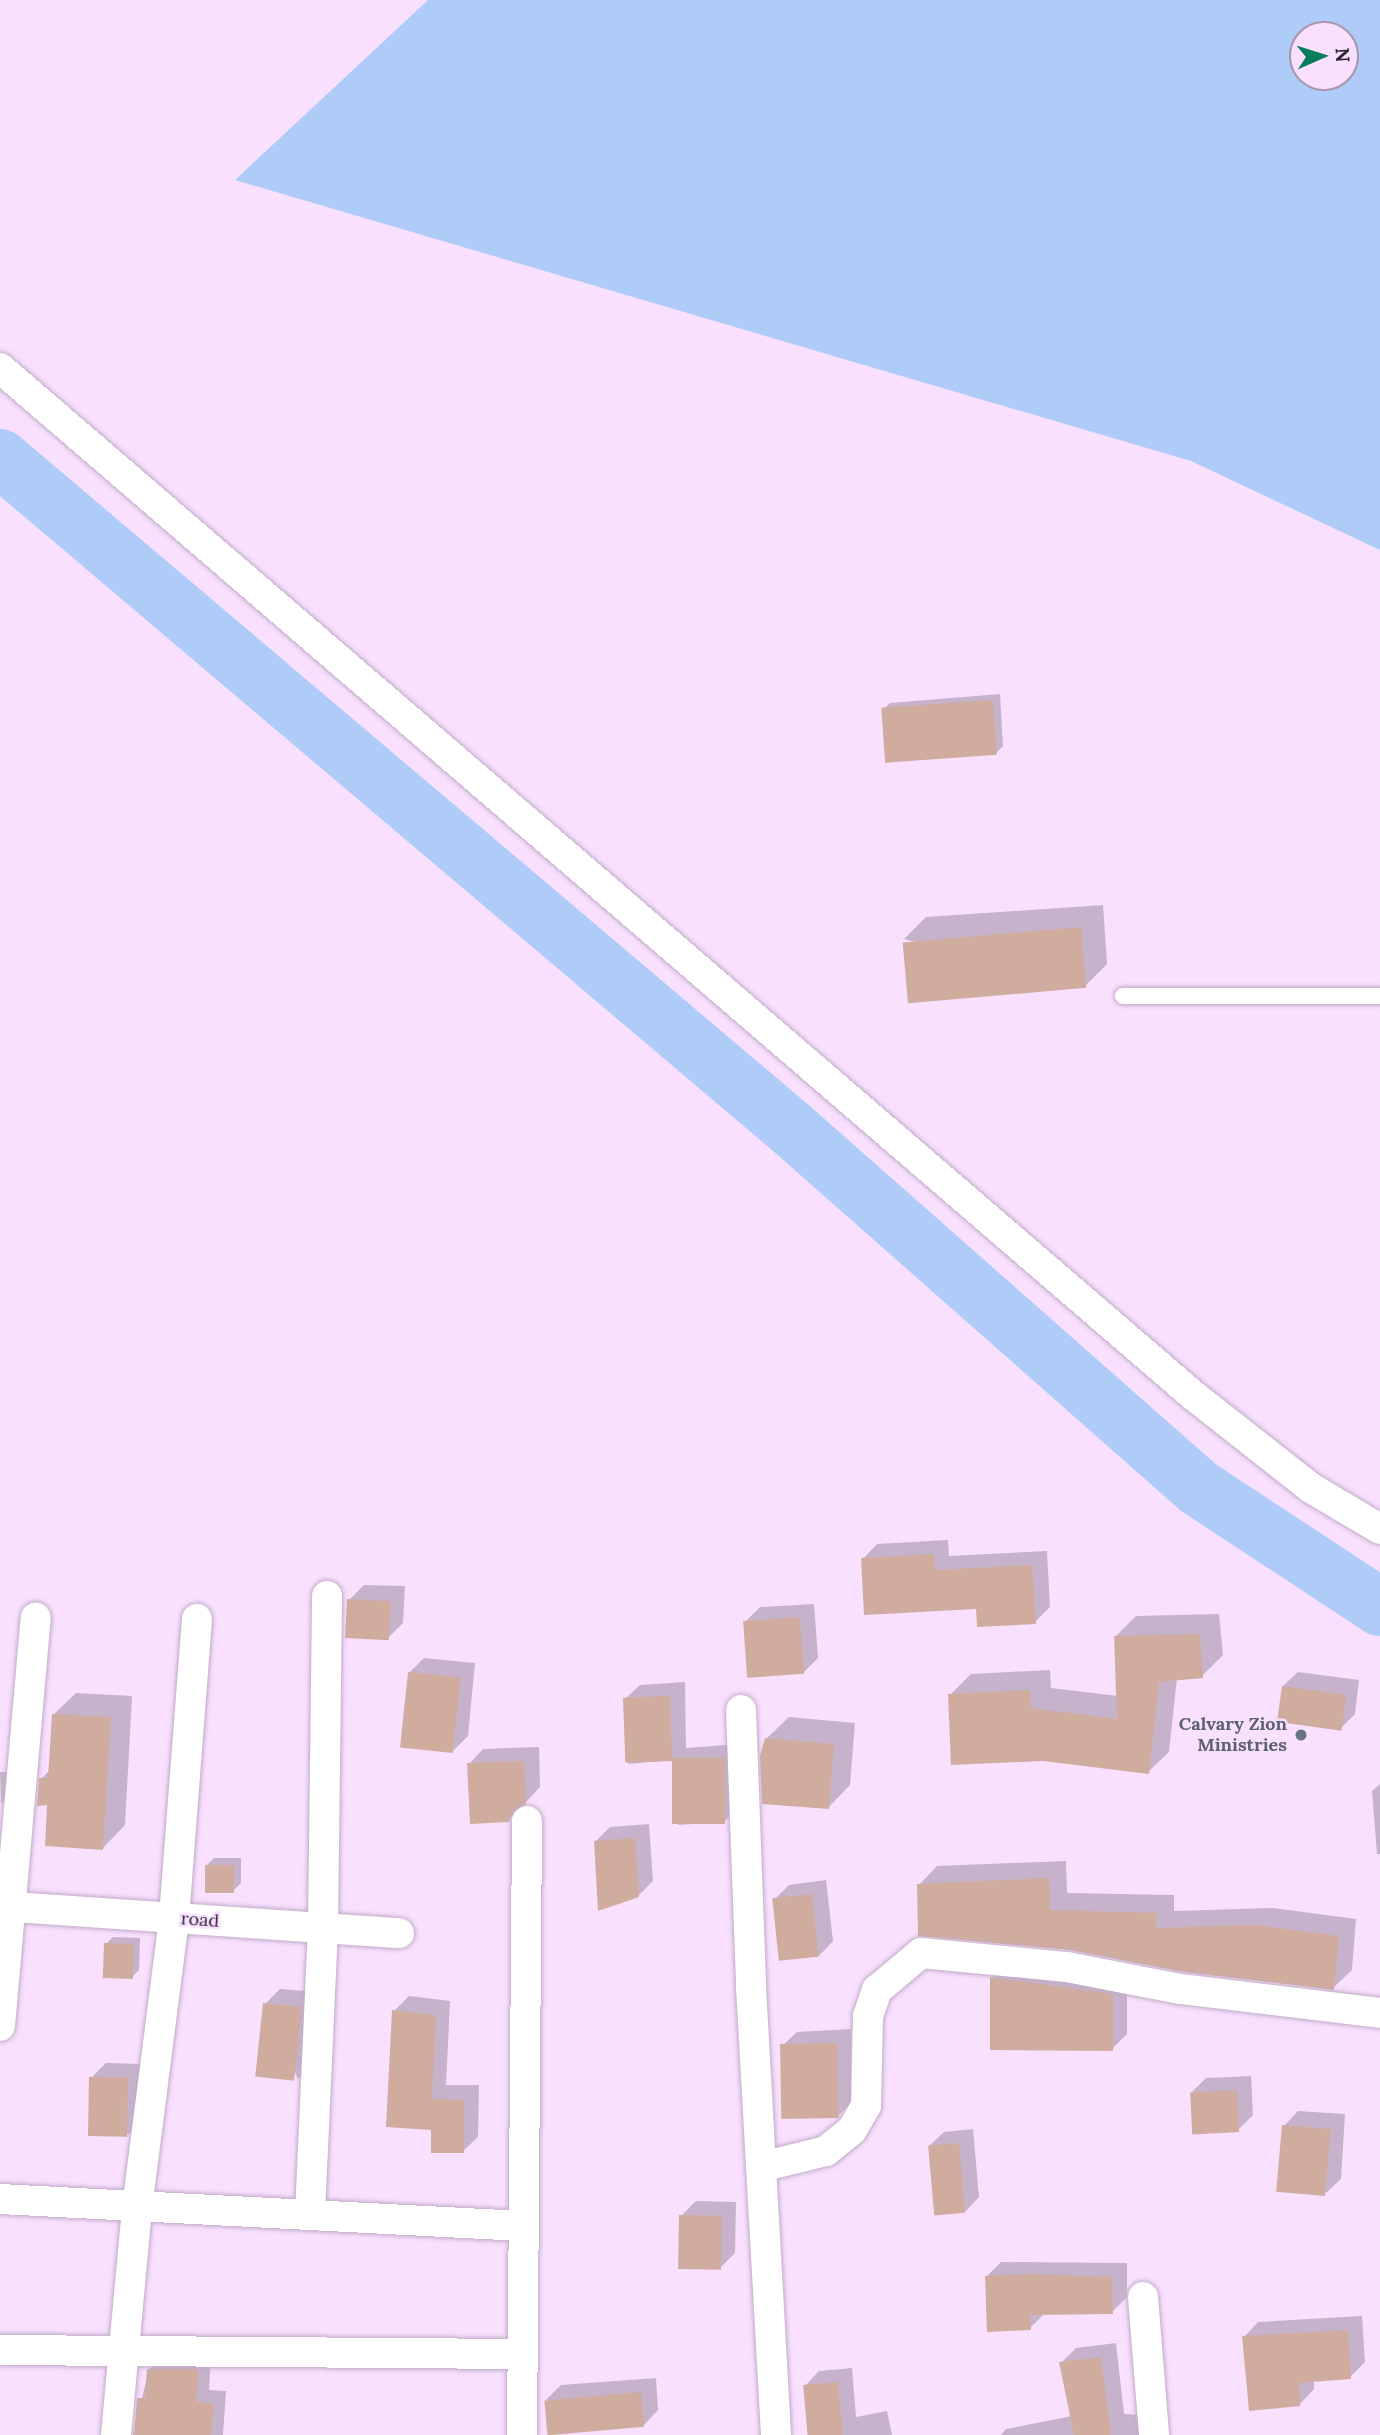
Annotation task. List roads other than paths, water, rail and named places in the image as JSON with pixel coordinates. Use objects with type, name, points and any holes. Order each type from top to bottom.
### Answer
[{"type":"street","points":[[0,368],[1194,1396],[1311,1488],[1380,1529]]},
{"type":"street","points":[[310,2214],[323,1929],[327,1596]]},
{"type":"street","points":[[0,2026],[6,1906],[36,1618]]},
{"type":"street","points":[[116,2435],[121,2352],[137,2208],[174,1918],[197,1619]]},
{"type":"street","points":[[741,1710],[776,2435]]},
{"type":"street","points":[[522,2435],[527,1821]]},
{"type":"street","name":"road","points":[[6,1906],[399,1933]]},
{"type":"street","points":[[761,2167],[826,2151],[852,2130],[866,2106],[868,2016],[877,1990],[921,1953],[1067,1967],[1180,1989],[1380,2013]]},
{"type":"street","points":[[0,2199],[522,2226]]},
{"type":"street","points":[[1143,2297],[1154,2435]]},
{"type":"street","points":[[0,2350],[522,2354]]},
{"type":"lane","points":[[1124,996],[1380,996]]},
{"type":"water","points":[[428,0],[1380,0],[1380,550],[1191,461],[235,180]]},
{"type":"waterway","points":[[0,458],[792,1129],[1199,1488],[1380,1607]]},
{"type":"place","name":"Calvary Zion Ministries","points":[[1301,1735]]}]
